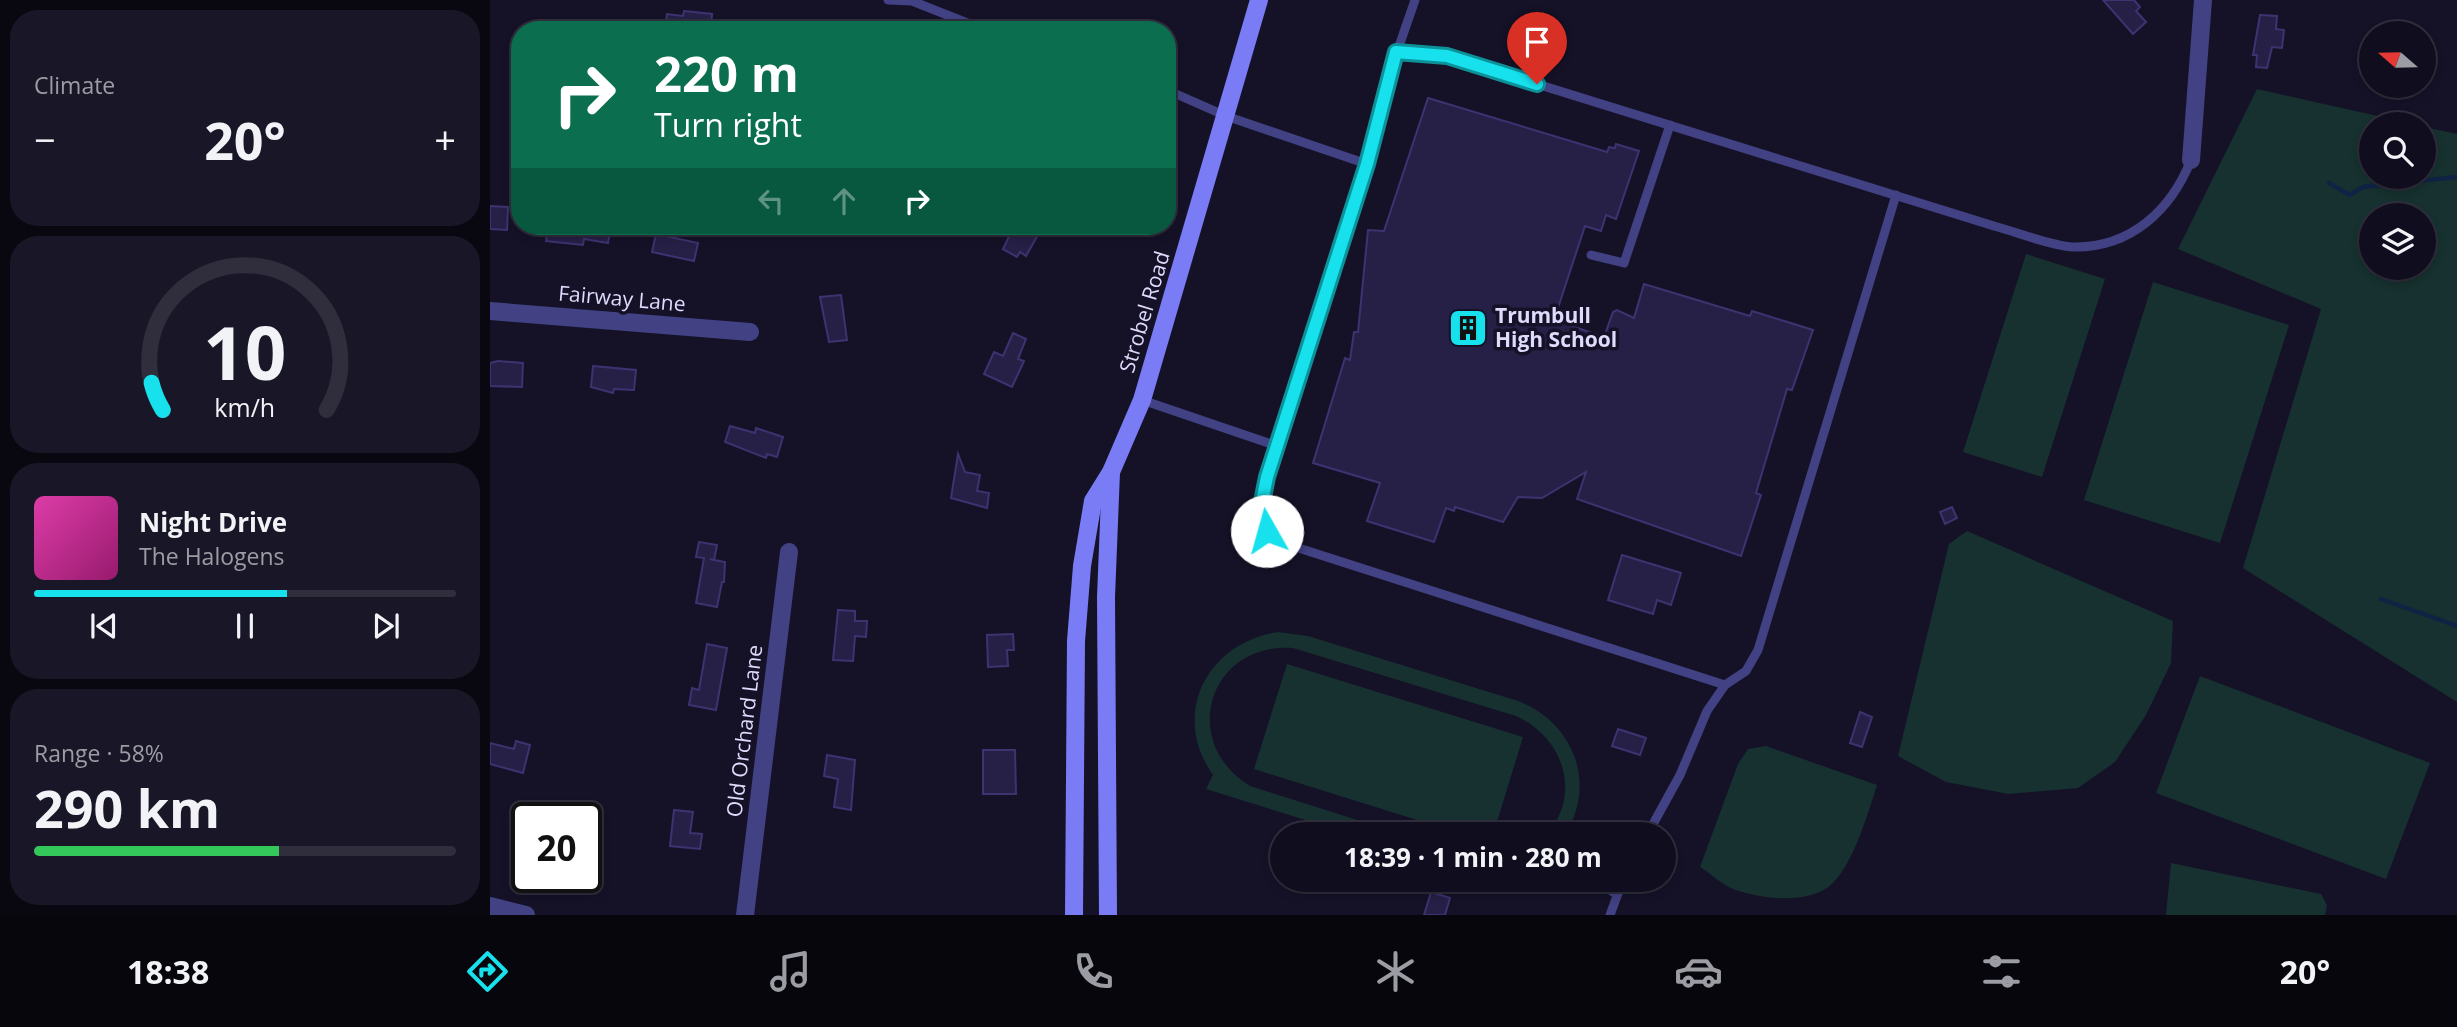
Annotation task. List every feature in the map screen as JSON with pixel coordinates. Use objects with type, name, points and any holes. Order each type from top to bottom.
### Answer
[{"type":"street","name":"Strobel Road","points":[[1074,915],[1076,641],[1082,566],[1093,501],[1111,472],[1142,400],[1259,0]]},
{"type":"street","points":[[2191,160],[2203,0]]},
{"type":"street","name":"Fairway Lane","points":[[490,311],[750,332]]},
{"type":"street","name":"Strobel Road","points":[[1108,915],[1106,641],[1111,472]]},
{"type":"street","name":"Old Orchard Lane","points":[[746,915],[789,552]]},
{"type":"street","points":[[1076,641],[1106,641]]},
{"type":"street","points":[[490,906],[526,915]]},
{"type":"lane","points":[[888,0],[912,1],[962,21]]},
{"type":"lane","points":[[1415,0],[1396,52],[1367,164],[1277,446],[1261,507],[1267,531],[1283,543],[1725,685]]},
{"type":"lane","points":[[1396,52],[1447,56],[2073,247],[2124,238],[2156,215],[2166,207],[2181,186],[2191,160]]},
{"type":"lane","points":[[1176,94],[1226,116],[1367,164]]},
{"type":"lane","points":[[1591,255],[1624,263],[1670,125]]},
{"type":"lane","points":[[1654,822],[1680,775],[1707,711],[1725,685],[1746,671],[1758,650],[1896,195]]},
{"type":"lane","points":[[1142,400],[1277,446]]},
{"type":"lane","points":[[1610,915],[1616,894],[1613,892]]},
{"type":"green space","points":[[2257,89],[2360,112],[2359,189],[2436,189],[2436,130],[2457,134],[2457,702],[2243,568],[2321,309],[2178,249]]},
{"type":"green space","points":[[2026,254],[2105,279],[2042,477],[1963,452]]},
{"type":"green space","points":[[2153,282],[2289,325],[2220,543],[2084,500]]},
{"type":"green space","points":[[1967,531],[2173,621],[2171,663],[2146,715],[2115,762],[2078,788],[2009,794],[1946,782],[1898,756],[1949,544]]},
{"type":"green space","points":[[1278,632],[1308,636],[1518,701],[1537,711],[1566,739],[1574,757],[1579,776],[1579,795],[1571,822],[1555,822],[1564,802],[1562,768],[1556,752],[1532,725],[1516,716],[1293,648],[1264,650],[1241,661],[1223,677],[1213,698],[1210,721],[1215,745],[1228,767],[1250,786],[1363,822],[1312,822],[1206,789],[1213,775],[1201,752],[1195,728],[1196,706],[1203,685],[1215,666],[1232,650],[1253,639]]},
{"type":"green space","points":[[1287,664],[1523,737],[1497,822],[1423,822],[1254,769]]},
{"type":"green space","points":[[2200,676],[2430,763],[2386,879],[2156,793]]},
{"type":"green space","points":[[1766,746],[1877,785],[1860,837],[1841,874],[1823,890],[1811,895],[1784,898],[1742,892],[1727,886],[1700,867],[1738,764],[1748,749]]},
{"type":"green space","points":[[2171,863],[2321,894],[2327,905],[2325,915],[2166,915]]},
{"type":"building","points":[[2103,0],[2134,0],[2140,7],[2136,11],[2146,22],[2133,34]]},
{"type":"building","points":[[684,11],[712,14],[712,21],[666,21],[667,14],[683,16]]},
{"type":"building","points":[[2260,15],[2277,16],[2276,29],[2284,30],[2282,48],[2272,47],[2267,68],[2256,67],[2257,55],[2253,55]]},
{"type":"building","name":"Trumbull High School","points":[[1428,98],[1607,152],[1609,147],[1615,148],[1616,144],[1639,151],[1616,219],[1606,215],[1601,231],[1585,226],[1554,320],[1604,337],[1613,312],[1617,310],[1634,318],[1644,284],[1750,316],[1752,311],[1813,330],[1792,390],[1787,389],[1756,493],[1761,495],[1741,556],[1577,499],[1586,472],[1542,498],[1518,497],[1503,522],[1455,507],[1454,511],[1446,508],[1434,542],[1367,521],[1380,483],[1313,463],[1345,358],[1350,360],[1354,332],[1358,332],[1368,230],[1384,231]]},
{"type":"building","points":[[490,206],[508,207],[507,230],[490,229]]},
{"type":"building","points":[[547,235],[609,235],[608,243],[584,239],[583,245],[546,241]]},
{"type":"building","points":[[656,235],[698,243],[694,261],[652,252]]},
{"type":"building","points":[[1010,235],[1038,235],[1026,256],[1020,252],[1017,257],[1003,249]]},
{"type":"building","points":[[841,295],[847,340],[829,342],[820,297]]},
{"type":"building","points":[[1013,333],[1026,339],[1018,359],[1024,361],[1012,387],[984,374],[994,352],[1003,356]]},
{"type":"building","points":[[490,363],[523,363],[522,387],[490,386]]},
{"type":"building","points":[[593,366],[636,370],[634,390],[614,389],[613,393],[591,387]]},
{"type":"building","points":[[730,426],[755,433],[756,428],[783,437],[777,457],[767,454],[766,458],[725,442]]},
{"type":"building","points":[[958,454],[965,472],[980,475],[977,491],[989,493],[987,508],[951,498]]},
{"type":"building","points":[[1952,507],[1957,518],[1945,524],[1940,512]]},
{"type":"building","points":[[699,542],[717,545],[714,560],[725,562],[724,582],[717,607],[696,603],[704,558],[696,557]]},
{"type":"building","points":[[1622,555],[1681,573],[1671,605],[1657,600],[1653,614],[1608,600]]},
{"type":"building","points":[[838,610],[855,611],[855,621],[867,621],[866,637],[855,636],[853,661],[833,660]]},
{"type":"building","points":[[1013,634],[1014,650],[1007,650],[1008,666],[988,667],[987,635]]},
{"type":"building","points":[[707,644],[727,648],[716,710],[689,705],[692,688],[699,690]]},
{"type":"building","points":[[1860,712],[1872,717],[1862,747],[1850,743]]},
{"type":"building","points":[[1618,729],[1646,738],[1640,755],[1612,746]]},
{"type":"building","points":[[516,741],[530,745],[523,773],[490,764],[490,743],[514,749]]},
{"type":"building","points":[[983,750],[1015,750],[1016,794],[983,794]]},
{"type":"building","points":[[827,755],[855,760],[851,810],[834,807],[838,779],[824,776]]},
{"type":"building","points":[[674,810],[693,812],[690,833],[702,834],[700,849],[670,846]]},
{"type":"building","points":[[1431,892],[1450,898],[1445,915],[1424,915]]},
{"type":"waterway","points":[[2329,183],[2350,195],[2363,187],[2457,177]]},
{"type":"waterway","points":[[2381,599],[2457,626]]},
{"type":"place","name":"Trumbull High School","points":[[1468,328]]},
{"type":"route","points":[[1267,531],[1261,507],[1267,477],[1367,164],[1396,52],[1447,56],[1537,84]]}]
